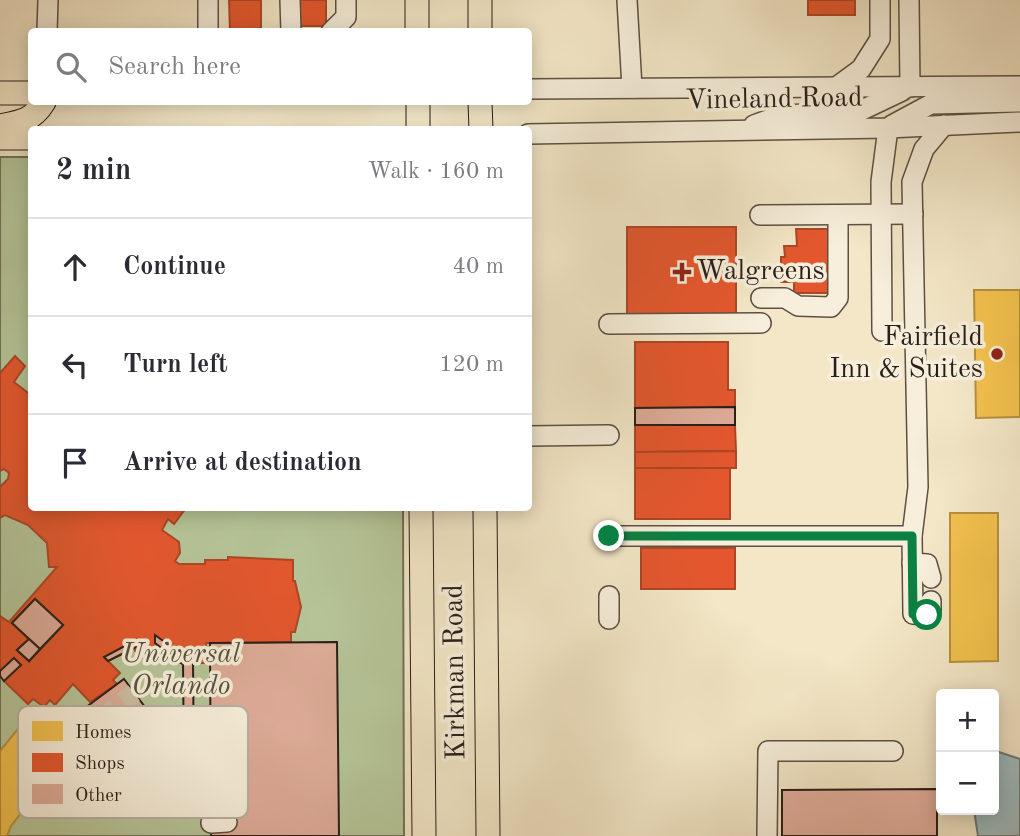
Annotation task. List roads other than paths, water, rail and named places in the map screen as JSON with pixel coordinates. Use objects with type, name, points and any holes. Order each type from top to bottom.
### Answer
[{"type":"main road","points":[[417,0],[417,28]]},
{"type":"main road","points":[[480,0],[480,28]]},
{"type":"main road","points":[[0,93],[28,93]]},
{"type":"main road","points":[[0,126],[24,122],[37,114],[42,105]]},
{"type":"main road","points":[[418,105],[418,126]]},
{"type":"main road","points":[[480,105],[481,126]]},
{"type":"main road","points":[[0,138],[28,138]]},
{"type":"main road","name":"Kirkman Road","points":[[421,511],[424,836]]},
{"type":"main road","name":"Kirkman Road","points":[[485,511],[488,836]]},
{"type":"street","points":[[47,28],[48,0]]},
{"type":"street","points":[[208,0],[208,28]]},
{"type":"street","points":[[290,0],[291,28]]},
{"type":"street","points":[[335,28],[346,17],[346,0]]},
{"type":"street","points":[[627,0],[632,88]]},
{"type":"street","points":[[835,88],[861,68],[880,39],[880,0]]},
{"type":"street","points":[[741,130],[781,115],[858,112],[910,87],[909,0]]},
{"type":"street","name":"Vineland Road","points":[[532,89],[1020,86]]},
{"type":"street","points":[[882,331],[881,182],[888,128],[930,104],[1020,102]]},
{"type":"street","name":"Vineland Road","points":[[532,134],[888,128],[1020,122]]},
{"type":"street","points":[[931,601],[927,615],[913,614],[912,536],[918,487],[912,182],[924,149],[944,125]]},
{"type":"street","points":[[760,215],[913,214]]},
{"type":"street","points":[[761,298],[785,299],[798,306],[831,307],[838,299],[838,215]]},
{"type":"street","points":[[609,324],[761,323]]},
{"type":"street","points":[[532,436],[609,435]]},
{"type":"street","points":[[609,536],[912,536]]},
{"type":"street","points":[[912,563],[927,564],[931,578]]},
{"type":"street","points":[[609,596],[609,619]]},
{"type":"street","points":[[767,836],[768,751],[893,751]]},
{"type":"water","points":[[999,752],[1020,759],[1020,836],[978,836],[975,815],[999,815]]},
{"type":"tunnel","points":[[117,706],[134,693]]},
{"type":"place","name":"Walgreens","points":[[682,272]]},
{"type":"place","name":"Fairfield Inn & Suites","points":[[997,354]]},
{"type":"park label","name":"Universal Orlando","points":[[181,671]]}]
